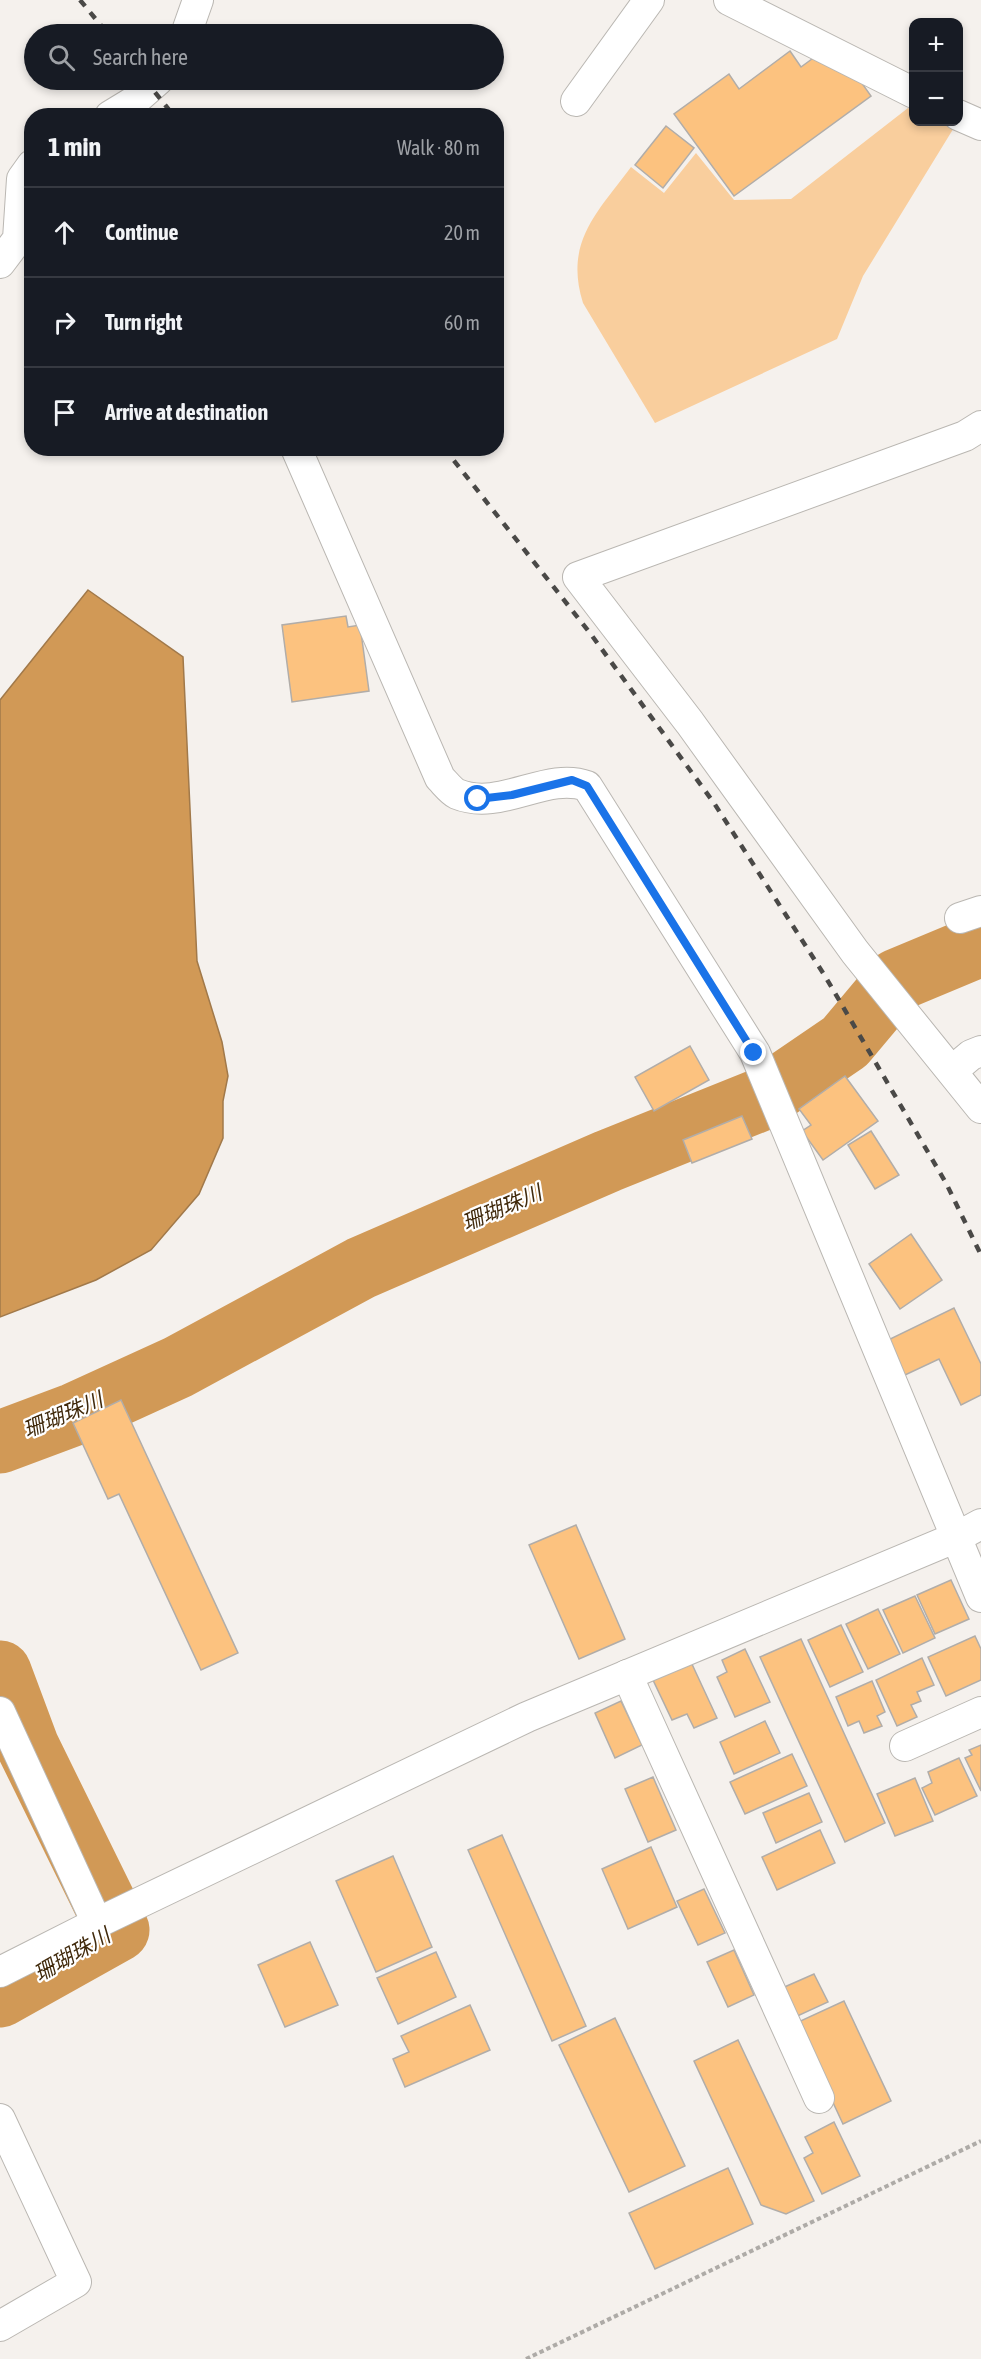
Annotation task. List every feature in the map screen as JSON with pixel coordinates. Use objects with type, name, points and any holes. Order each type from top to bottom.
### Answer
[{"type":"street","points":[[190,24],[198,0]]},
{"type":"street","points":[[576,101],[649,0]]},
{"type":"street","points":[[729,0],[909,90]]},
{"type":"street","points":[[124,108],[147,90]]},
{"type":"street","points":[[963,117],[981,125]]},
{"type":"street","points":[[0,263],[18,239],[24,176]]},
{"type":"street","points":[[981,426],[964,436],[578,577],[690,723],[888,992],[981,1108]]},
{"type":"street","points":[[299,456],[440,778],[455,794],[478,799],[512,795],[572,780],[587,786],[754,1053],[969,1531],[981,1597]]},
{"type":"street","points":[[952,1071],[971,1054],[981,1051]]},
{"type":"street","points":[[0,1972],[97,1923],[527,1717],[969,1531]]},
{"type":"street","points":[[627,1675],[819,2098]]},
{"type":"street","points":[[905,1746],[981,1712]]},
{"type":"street","points":[[0,1713],[97,1923]]},
{"type":"street","points":[[0,2119],[76,2282],[0,2326]]},
{"type":"path","points":[[526,2359],[981,2141]]},
{"type":"shaded area","points":[[908,108],[909,126],[955,126],[863,276],[837,339],[655,423],[583,303],[578,282],[578,262],[587,229],[596,214],[631,167],[664,193],[696,153],[734,200],[791,199]]},
{"type":"shaded area","points":[[88,590],[183,657],[197,961],[222,1042],[228,1076],[223,1101],[223,1138],[199,1194],[151,1250],[96,1280],[0,1317],[0,700]]},
{"type":"building","points":[[790,51],[801,67],[816,56],[854,72],[871,96],[734,196],[674,114],[729,74],[739,89]]},
{"type":"building","points":[[666,126],[694,148],[663,188],[635,165]]},
{"type":"building","points":[[346,616],[348,627],[360,625],[369,691],[292,702],[282,625]]},
{"type":"building","points":[[690,1046],[709,1080],[654,1111],[635,1077]]},
{"type":"building","points":[[845,1076],[878,1121],[823,1160],[802,1131],[811,1125],[799,1109]]},
{"type":"building","points":[[742,1116],[752,1139],[692,1163],[683,1140]]},
{"type":"building","points":[[871,1131],[899,1175],[875,1189],[848,1145]]},
{"type":"building","points":[[911,1234],[942,1280],[900,1309],[869,1264]]},
{"type":"building","points":[[954,1308],[981,1364],[981,1395],[961,1405],[939,1359],[905,1375],[888,1340]]},
{"type":"building","points":[[121,1400],[238,1653],[201,1670],[119,1494],[108,1499],[73,1423]]},
{"type":"building","points":[[576,1525],[625,1639],[579,1659],[529,1545]]},
{"type":"building","points":[[951,1580],[969,1619],[935,1634],[917,1595]]},
{"type":"building","points":[[915,1596],[935,1638],[903,1653],[883,1610]]},
{"type":"building","points":[[878,1609],[900,1654],[868,1669],[846,1624]]},
{"type":"building","points":[[841,1625],[863,1672],[830,1687],[808,1640]]},
{"type":"building","points":[[975,1636],[981,1649],[981,1680],[946,1696],[928,1657]]},
{"type":"building","points":[[801,1639],[885,1823],[845,1842],[760,1657]]},
{"type":"building","points":[[745,1649],[770,1702],[735,1717],[717,1677],[727,1672],[722,1660]]},
{"type":"building","points":[[922,1658],[934,1685],[917,1692],[921,1701],[911,1705],[917,1717],[897,1726],[876,1680]]},
{"type":"building","points":[[691,1662],[717,1718],[694,1728],[687,1714],[672,1720],[653,1680]]},
{"type":"building","points":[[872,1681],[885,1712],[877,1716],[882,1726],[864,1733],[859,1721],[848,1726],[836,1697]]},
{"type":"building","points":[[621,1701],[642,1745],[615,1758],[595,1713]]},
{"type":"building","points":[[765,1721],[780,1753],[734,1774],[720,1742]]},
{"type":"building","points":[[981,1745],[981,1791],[965,1758],[972,1755],[969,1750]]},
{"type":"building","points":[[792,1754],[807,1786],[745,1814],[730,1782]]},
{"type":"building","points":[[959,1758],[977,1796],[935,1815],[922,1788],[932,1783],[928,1772]]},
{"type":"building","points":[[653,1777],[676,1830],[648,1842],[625,1789]]},
{"type":"building","points":[[915,1778],[933,1821],[895,1836],[877,1794]]},
{"type":"building","points":[[809,1793],[822,1822],[776,1843],[763,1813]]},
{"type":"building","points":[[820,1830],[835,1863],[777,1890],[762,1857]]},
{"type":"building","points":[[502,1835],[586,2026],[552,2041],[468,1850]]},
{"type":"building","points":[[651,1847],[677,1907],[628,1929],[602,1869]]},
{"type":"building","points":[[393,1856],[432,1947],[376,1972],[336,1881]]},
{"type":"building","points":[[704,1889],[725,1933],[698,1945],[677,1901]]},
{"type":"building","points":[[310,1942],[338,2005],[285,2027],[258,1965]]},
{"type":"building","points":[[734,1950],[754,1995],[728,2007],[707,1962]]},
{"type":"building","points":[[436,1952],[456,1997],[398,2024],[377,1978]]},
{"type":"building","points":[[814,1974],[828,2002],[793,2018],[780,1989]]},
{"type":"building","points":[[844,2001],[891,2101],[843,2124],[796,2023]]},
{"type":"building","points":[[470,2005],[490,2050],[405,2087],[393,2059],[409,2052],[401,2036]]},
{"type":"building","points":[[615,2018],[685,2166],[629,2192],[559,2045]]},
{"type":"building","points":[[738,2040],[814,2201],[786,2214],[761,2205],[694,2061]]},
{"type":"building","points":[[834,2122],[860,2176],[822,2194],[804,2158],[813,2153],[805,2137]]},
{"type":"building","points":[[728,2168],[753,2224],[655,2269],[629,2213]]},
{"type":"waterway","name":"珊瑚珠川","points":[[0,1442],[75,1414],[178,1367],[361,1268],[608,1161],[760,1100],[845,1042],[897,980],[981,945]]},
{"type":"waterway","name":"珊瑚珠川","points":[[0,1672],[28,1747],[118,1930],[0,1996]]},
{"type":"railway","points":[[80,0],[100,24]]},
{"type":"railway","points":[[153,90],[168,108]]},
{"type":"railway","points":[[450,456],[590,633],[714,803],[825,976],[946,1183],[981,1255]]},
{"type":"route","points":[[478,799],[512,795],[572,780],[587,786],[754,1053]]}]
